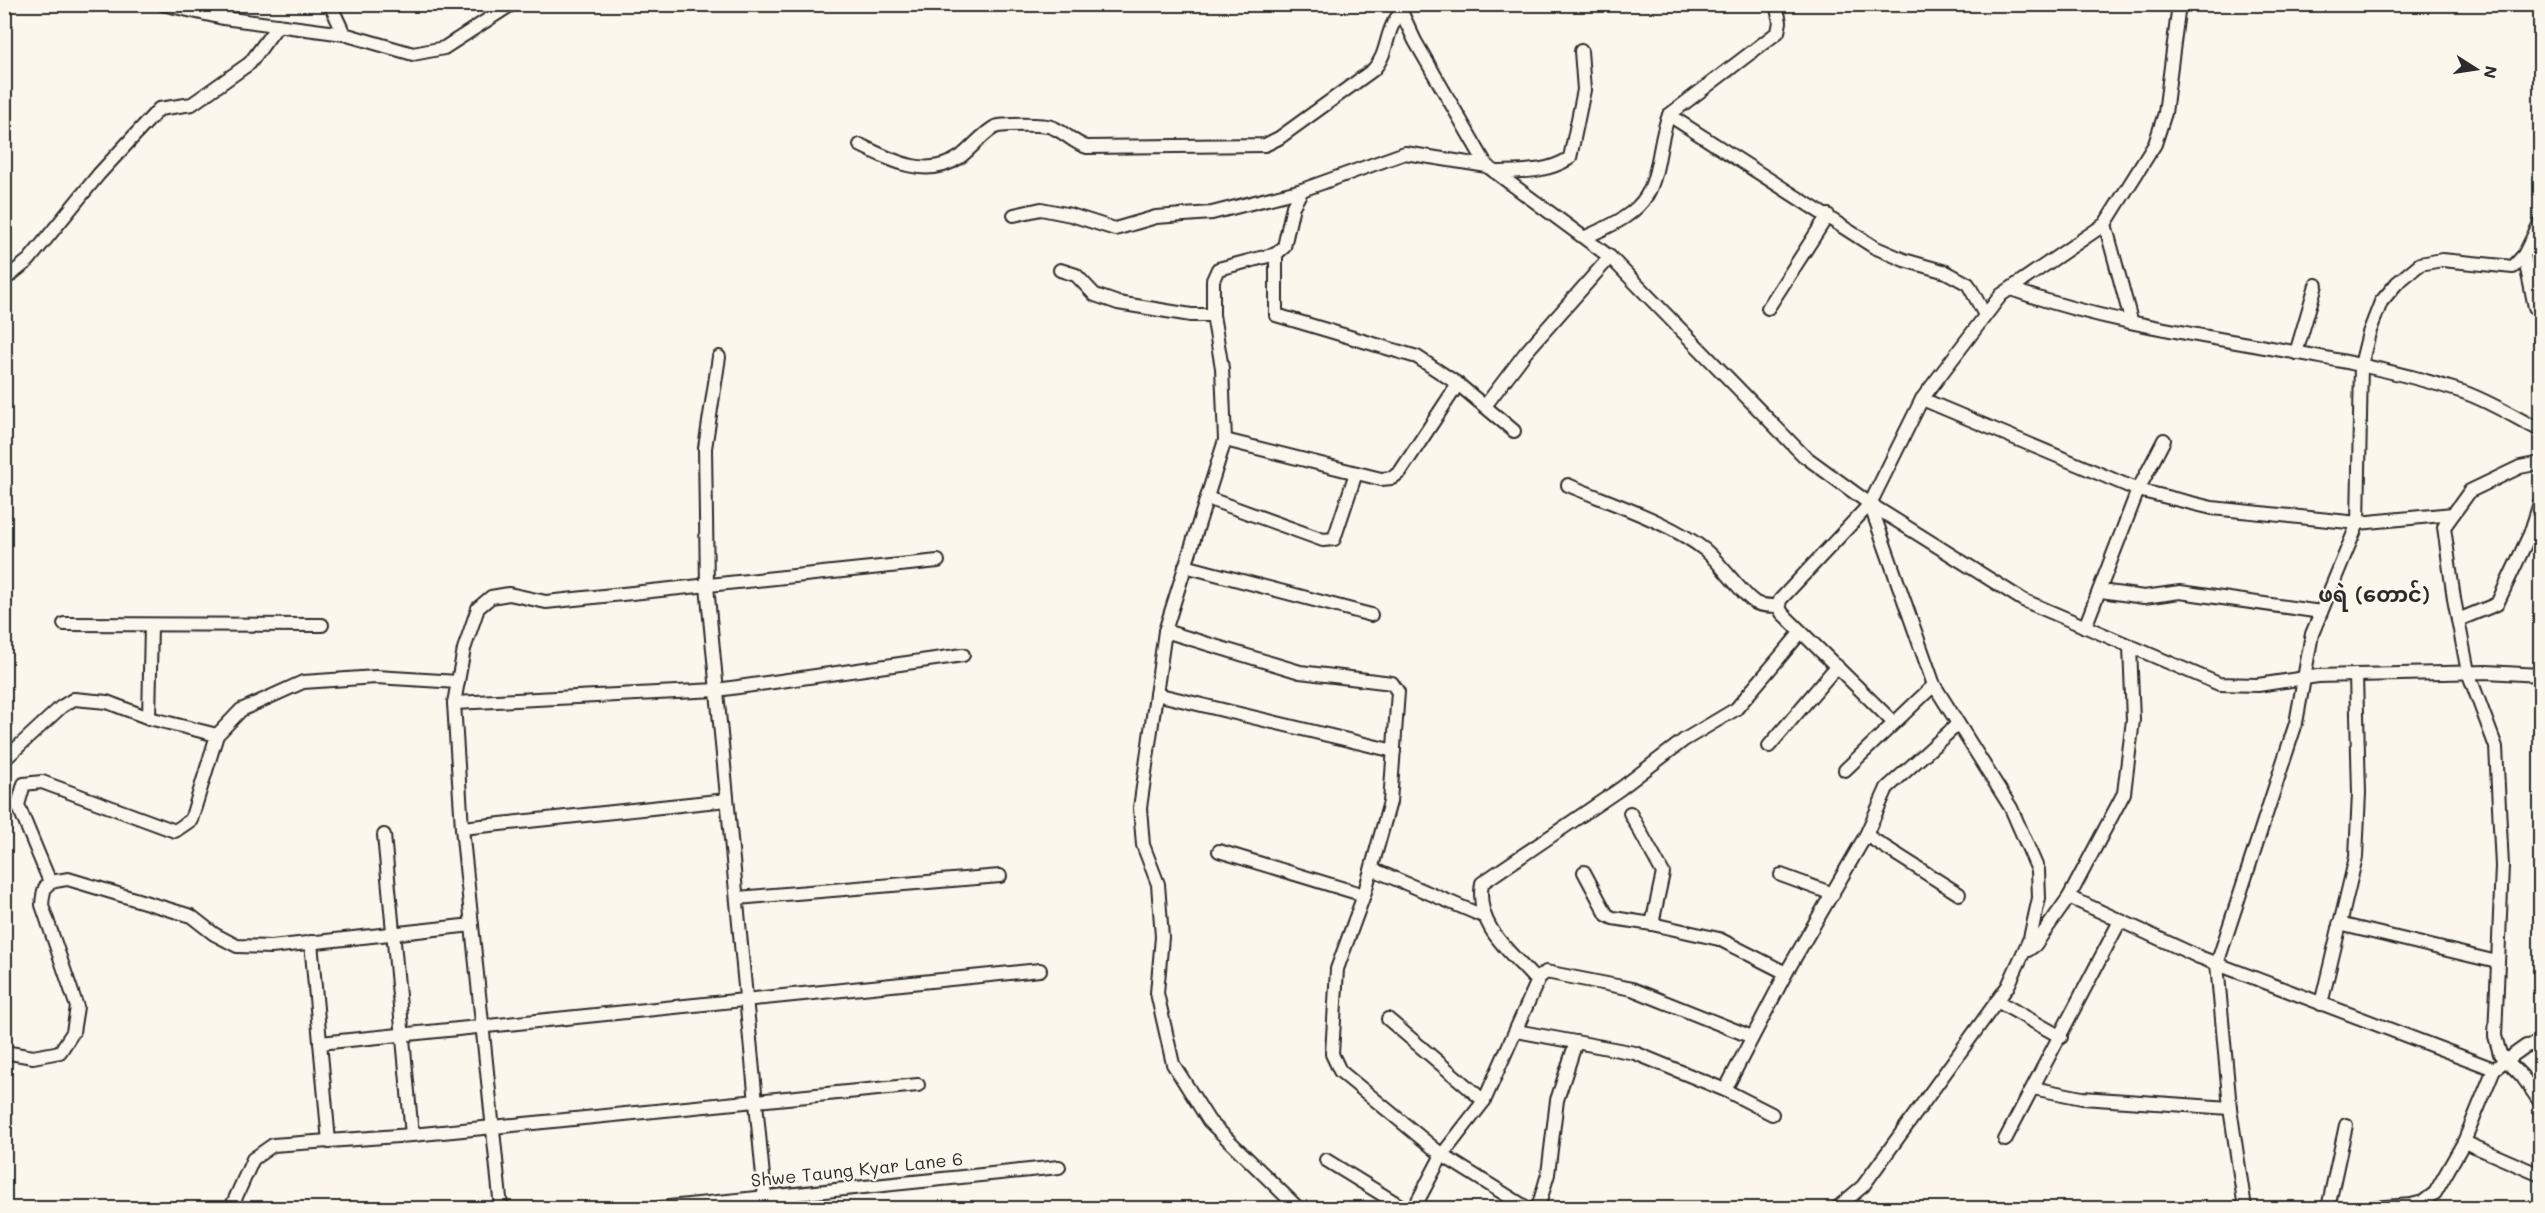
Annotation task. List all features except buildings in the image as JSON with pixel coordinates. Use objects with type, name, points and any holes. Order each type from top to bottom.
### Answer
[{"type":"street","points":[[162,4],[223,18],[344,34],[413,54],[444,48],[512,4]]},
{"type":"street","points":[[330,4],[344,34]]},
{"type":"street","points":[[1586,237],[1615,224],[1647,195],[1662,130],[1669,114],[1778,32],[1780,22],[1776,4]]},
{"type":"street","points":[[1779,606],[1780,600],[1869,504],[1922,399],[2001,295],[2105,224],[2155,144],[2165,113],[2179,4]]},
{"type":"street","points":[[860,145],[902,166],[920,167],[942,165],[958,159],[995,128],[1008,126],[1051,126],[1076,144],[1087,147],[1265,144],[1279,138],[1373,70],[1382,60],[1392,21],[1400,8]]},
{"type":"street","points":[[1400,8],[1415,41],[1491,169],[1586,237],[1610,257],[1803,455],[1869,504],[2023,600],[2219,684],[2258,685],[2304,678],[2356,675],[2468,672],[2541,675]]},
{"type":"street","points":[[4,280],[29,260],[99,174],[159,109],[192,104],[250,63],[278,25]]},
{"type":"street","points":[[1014,215],[1041,209],[1071,215],[1115,229],[1156,217],[1212,213],[1302,190],[1405,153],[1491,169],[1535,172],[1557,166],[1570,158],[1584,90],[1581,51]]},
{"type":"street","points":[[1669,114],[1874,247],[1904,260],[1946,272],[1968,284],[1985,315]]},
{"type":"street","points":[[1298,1209],[1209,1121],[1173,1064],[1157,993],[1162,937],[1158,884],[1143,845],[1140,808],[1166,631],[1225,440],[1222,368],[1213,315],[1213,280],[1218,269],[1276,254],[1284,247],[1293,206],[1302,190]]},
{"type":"street","points":[[1768,308],[1828,216]]},
{"type":"street","points":[[2245,1209],[2230,1108],[2217,964],[2296,723],[2312,634],[2358,523],[2361,365],[2369,333],[2381,302],[2420,264],[2442,260],[2513,267],[2524,255],[2541,223]]},
{"type":"street","points":[[2105,224],[2131,320]]},
{"type":"street","points":[[1276,254],[1276,315],[1417,357],[1458,384],[1514,431]]},
{"type":"street","points":[[2524,255],[2535,307],[2541,314]]},
{"type":"street","points":[[1485,406],[1526,352],[1610,257]]},
{"type":"street","points":[[1060,270],[1076,275],[1095,295],[1118,303],[1191,315],[1213,315]]},
{"type":"street","points":[[2296,353],[2316,285]]},
{"type":"street","points":[[2011,289],[2047,302],[2361,365],[2465,393],[2541,430]]},
{"type":"street","points":[[719,357],[705,448],[707,586],[766,1203]]},
{"type":"street","points":[[1225,440],[1381,479],[1392,478],[1400,472],[1458,384]]},
{"type":"street","points":[[1922,399],[2138,490],[2212,508],[2358,523],[2453,514]]},
{"type":"street","points":[[2085,627],[2101,591],[2138,490],[2164,440]]},
{"type":"street","points":[[2541,463],[2520,467],[2470,491],[2444,527],[2468,672],[2496,747],[2502,866],[2497,962],[2495,1036],[2497,1049],[2541,1102]]},
{"type":"street","points":[[1207,498],[1323,540],[1334,539],[1356,473]]},
{"type":"street","points":[[1568,485],[1682,535],[1706,551],[1731,576],[1749,599],[1758,605],[1779,606],[1801,632],[1894,723]]},
{"type":"street","points":[[2458,621],[2497,604],[2530,534],[2541,503]]},
{"type":"street","points":[[1837,1209],[1863,1186],[2008,986],[2030,938],[2039,898],[2038,870],[2011,808],[1934,685],[1869,504]]},
{"type":"street","points":[[501,1209],[462,828],[454,703],[464,649],[478,608],[491,597],[509,594],[546,602],[938,561]]},
{"type":"street","points":[[1185,566],[1371,615]]},
{"type":"street","points":[[2101,591],[2144,597],[2180,592],[2321,612]]},
{"type":"street","points":[[64,624],[322,625]]},
{"type":"street","points":[[149,718],[151,626]]},
{"type":"street","points":[[1166,631],[1300,672],[1392,683],[1398,692],[1390,802],[1364,895],[1337,969],[1332,1054],[1334,1063],[1340,1071],[1442,1155],[1527,1209]]},
{"type":"street","points":[[1539,978],[1532,976],[1496,937],[1483,916],[1482,883],[1620,789],[1684,740],[1736,709],[1801,632]]},
{"type":"street","points":[[2023,954],[2035,945],[2070,897],[2124,793],[2133,720],[2130,647]]},
{"type":"street","points":[[454,703],[717,690],[963,655]]},
{"type":"street","points":[[1769,746],[1837,666]]},
{"type":"street","points":[[2320,1004],[2356,858],[2359,793],[2356,675]]},
{"type":"street","points":[[50,882],[18,805],[24,784],[42,782],[175,831],[191,820],[217,735],[242,711],[303,682],[376,677],[458,682]]},
{"type":"street","points":[[1845,770],[1934,685]]},
{"type":"street","points":[[1156,694],[1394,751]]},
{"type":"street","points":[[5,759],[61,707],[74,699],[107,702],[149,718],[217,735]]},
{"type":"street","points":[[1725,1090],[1786,973],[1866,835],[1887,788],[1958,724]]},
{"type":"street","points":[[462,828],[727,800]]},
{"type":"street","points":[[1630,813],[1663,873],[1652,924]]},
{"type":"street","points":[[1866,835],[1959,894]]},
{"type":"street","points":[[384,836],[412,1135]]},
{"type":"street","points":[[1219,851],[1364,895]]},
{"type":"street","points":[[1372,869],[1483,916]]},
{"type":"street","points":[[1584,872],[1607,915],[1719,939],[1786,973]]},
{"type":"street","points":[[1781,875],[1833,894]]},
{"type":"street","points":[[737,898],[1000,876]]},
{"type":"street","points":[[4,1052],[33,1057],[60,1052],[73,1032],[77,1007],[42,905],[44,888],[50,882],[68,879],[191,916],[214,934],[237,946],[271,947],[472,925]]},
{"type":"street","points":[[2070,897],[2217,964],[2494,1069]]},
{"type":"street","points":[[2005,1140],[2120,921]]},
{"type":"street","points":[[2339,924],[2497,962]]},
{"type":"street","points":[[311,942],[329,1142]]},
{"type":"street","points":[[320,1043],[1040,970]]},
{"type":"street","points":[[1414,1209],[1442,1155],[1484,1101],[1539,978],[1546,972],[1632,988],[1752,1037]]},
{"type":"street","points":[[1997,1001],[2061,1037]]},
{"type":"street","points":[[1388,1019],[1484,1101]]},
{"type":"street","points":[[1516,1031],[1635,1053],[1725,1090],[1772,1114]]},
{"type":"street","points":[[1538,1209],[1548,1174],[1557,1100],[1576,1042]]},
{"type":"street","points":[[2371,1209],[2412,1207],[2423,1202],[2435,1192],[2464,1142],[2494,1069],[2526,1046],[2541,1043]]},
{"type":"street","points":[[231,1209],[253,1159],[261,1151],[273,1145],[412,1135],[756,1099],[918,1085]]},
{"type":"street","points":[[2033,1088],[2082,1098],[2230,1108]]},
{"type":"street","points":[[2328,1209],[2346,1125]]},
{"type":"street","points":[[2464,1142],[2541,1175]]},
{"type":"street","points":[[1326,1160],[1404,1209]]},
{"type":"street","name":"Shwe Taung Kyar Lane 6","points":[[659,1209],[766,1203],[1059,1167]]},
{"type":"district","name":"ဖရဲ (တောင်)","points":[[2374,595]]}]
